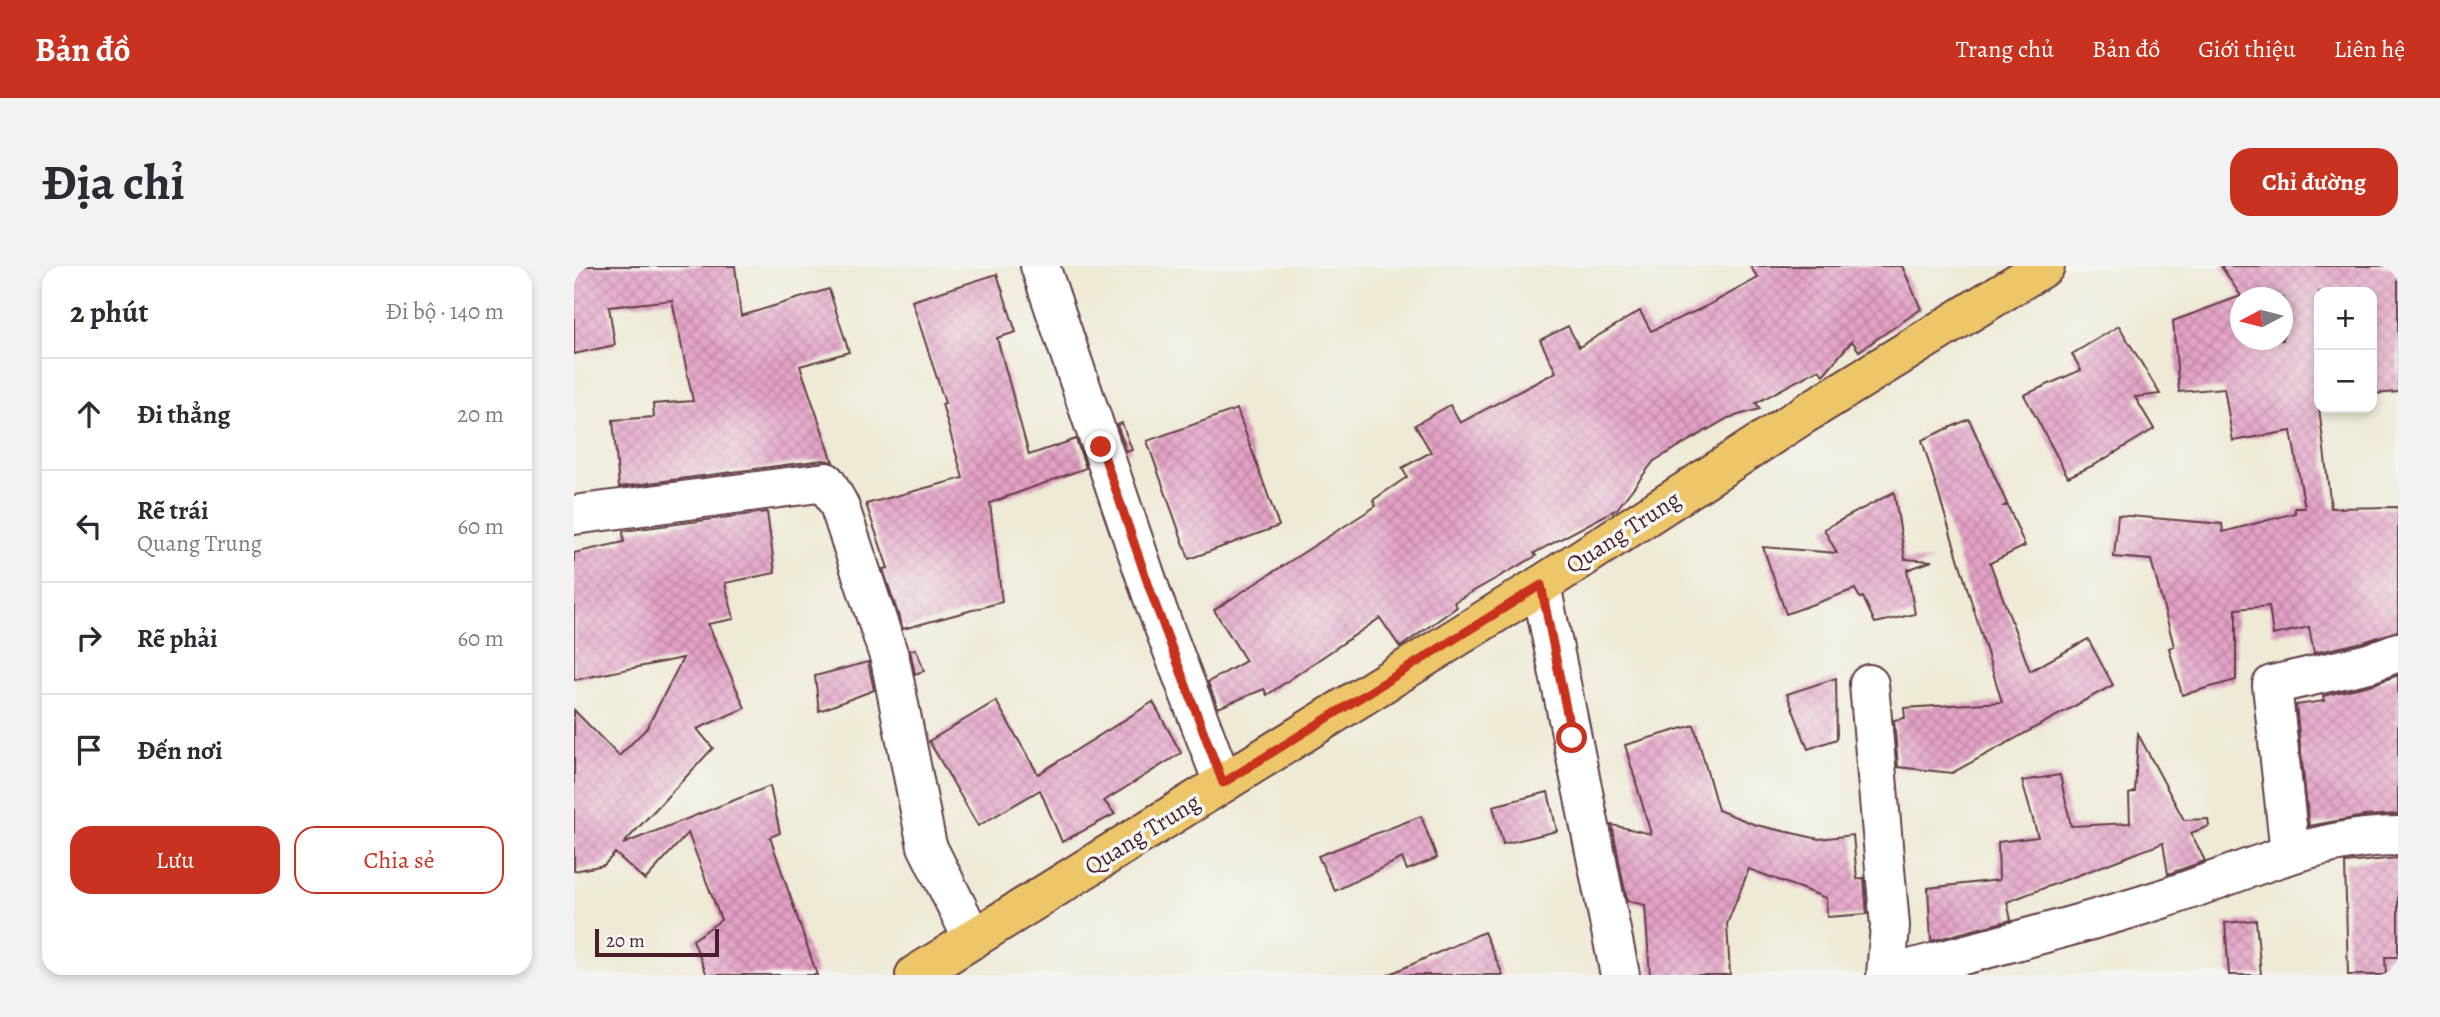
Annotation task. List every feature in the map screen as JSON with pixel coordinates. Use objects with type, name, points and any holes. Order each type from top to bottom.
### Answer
[{"type":"main road","name":"Quang Trung","points":[[915,975],[1541,585],[1803,415],[2045,266]]},
{"type":"street","points":[[1040,266],[1154,601],[1223,783]]},
{"type":"street","points":[[574,515],[826,482],[839,505],[890,659],[927,846],[973,939]]},
{"type":"street","points":[[1541,585],[1620,975]]},
{"type":"street","points":[[2290,854],[2272,685],[2369,663],[2398,652]]},
{"type":"street","points":[[1869,684],[1890,926],[1887,975],[2161,899],[2290,854],[2367,836],[2398,836]]},
{"type":"building","points":[[574,266],[735,266],[741,316],[829,289],[849,352],[800,366],[833,462],[823,460],[619,487],[613,420],[654,417],[653,404],[693,401],[672,300],[609,307],[615,345],[574,354]]},
{"type":"building","points":[[1750,266],[1902,266],[1921,309],[1859,351],[1852,341],[1823,375],[1819,369],[1756,403],[1760,409],[1728,418],[1654,461],[1617,509],[1534,553],[1536,556],[1454,602],[1457,607],[1400,647],[1380,618],[1267,695],[1264,689],[1218,708],[1208,682],[1246,661],[1214,610],[1376,506],[1373,500],[1407,477],[1402,468],[1431,452],[1415,425],[1450,405],[1460,423],[1556,372],[1540,340],[1568,326],[1579,347],[1640,311],[1651,331],[1707,306],[1758,278]]},
{"type":"building","points":[[2221,266],[2398,266],[2398,392],[2377,394],[2377,287],[2314,287],[2314,413],[2320,413],[2331,508],[2398,507],[2398,631],[2314,653],[2309,627],[2273,635],[2269,606],[2236,609],[2236,680],[2182,695],[2169,648],[2174,646],[2151,560],[2114,557],[2118,515],[2222,524],[2223,532],[2295,513],[2295,508],[2305,508],[2291,431],[2233,441],[2224,388],[2179,392],[2173,321],[2230,300],[2230,350],[2293,350],[2293,287],[2235,287]]},
{"type":"building","points":[[997,274],[1016,332],[997,338],[1029,455],[1076,439],[1086,468],[990,503],[1002,602],[903,629],[883,569],[888,568],[866,504],[963,478],[942,404],[945,403],[912,301]]},
{"type":"building","points":[[2119,326],[2160,394],[2135,397],[2154,429],[2096,464],[2068,477],[2024,395],[2081,370],[2072,354]]},
{"type":"building","points":[[1237,409],[1279,526],[1189,559],[1147,441]]},
{"type":"building","points":[[1969,419],[2007,504],[2004,506],[2008,506],[2025,546],[1990,563],[2030,671],[2088,639],[2113,685],[1952,773],[1898,767],[1894,720],[1905,718],[1904,708],[2002,702],[1922,440]]},
{"type":"building","points":[[1122,423],[1132,450],[1127,452],[1117,425]]},
{"type":"building","points":[[1894,492],[1905,559],[1932,561],[1907,570],[1915,614],[1875,623],[1863,597],[1860,598],[1855,589],[1786,614],[1763,547],[1837,553],[1824,529]]},
{"type":"building","points":[[767,512],[775,573],[725,583],[734,619],[708,624],[745,708],[697,729],[713,748],[623,844],[770,786],[780,833],[770,837],[817,975],[707,975],[693,940],[721,920],[688,833],[645,880],[615,853],[604,865],[574,871],[574,710],[619,756],[647,728],[683,658],[574,680],[574,553],[624,542],[623,531]]},
{"type":"building","points":[[916,649],[924,671],[915,674],[910,650]]},
{"type":"building","points":[[868,662],[874,690],[819,711],[815,676]]},
{"type":"building","points":[[2398,675],[2398,814],[2364,816],[2309,826],[2296,705],[2324,701],[2323,696],[2374,684]]},
{"type":"building","points":[[1836,678],[1837,739],[1808,749],[1787,694]]},
{"type":"building","points":[[996,701],[1038,774],[1153,702],[1181,753],[1104,801],[1115,814],[1062,842],[1040,790],[978,826],[929,741]]},
{"type":"building","points":[[1694,725],[1718,810],[1756,825],[1819,839],[1853,835],[1857,879],[1864,878],[1867,914],[1827,917],[1826,898],[1749,869],[1727,924],[1730,975],[1650,975],[1645,905],[1627,901],[1612,825],[1651,834],[1625,745]]},
{"type":"building","points":[[2138,734],[2184,820],[2208,819],[2209,826],[2191,833],[2205,861],[2168,874],[2163,843],[2007,902],[2011,920],[1931,941],[1928,888],[1999,880],[1998,842],[2038,837],[2022,781],[2060,775],[2071,826],[2130,823],[2129,794],[2135,792]]},
{"type":"building","points":[[1548,792],[1557,831],[1503,844],[1493,806]]},
{"type":"building","points":[[1421,816],[1437,858],[1407,870],[1402,858],[1335,891],[1318,856]]},
{"type":"building","points":[[2398,858],[2398,957],[2385,957],[2386,975],[2348,975],[2345,863]]},
{"type":"building","points":[[2256,920],[2261,975],[2229,975],[2225,923]]},
{"type":"building","points":[[1484,932],[1503,975],[1388,975]]},
{"type":"route","points":[[1101,447],[1154,601],[1223,783],[1541,585],[1572,738]]}]
